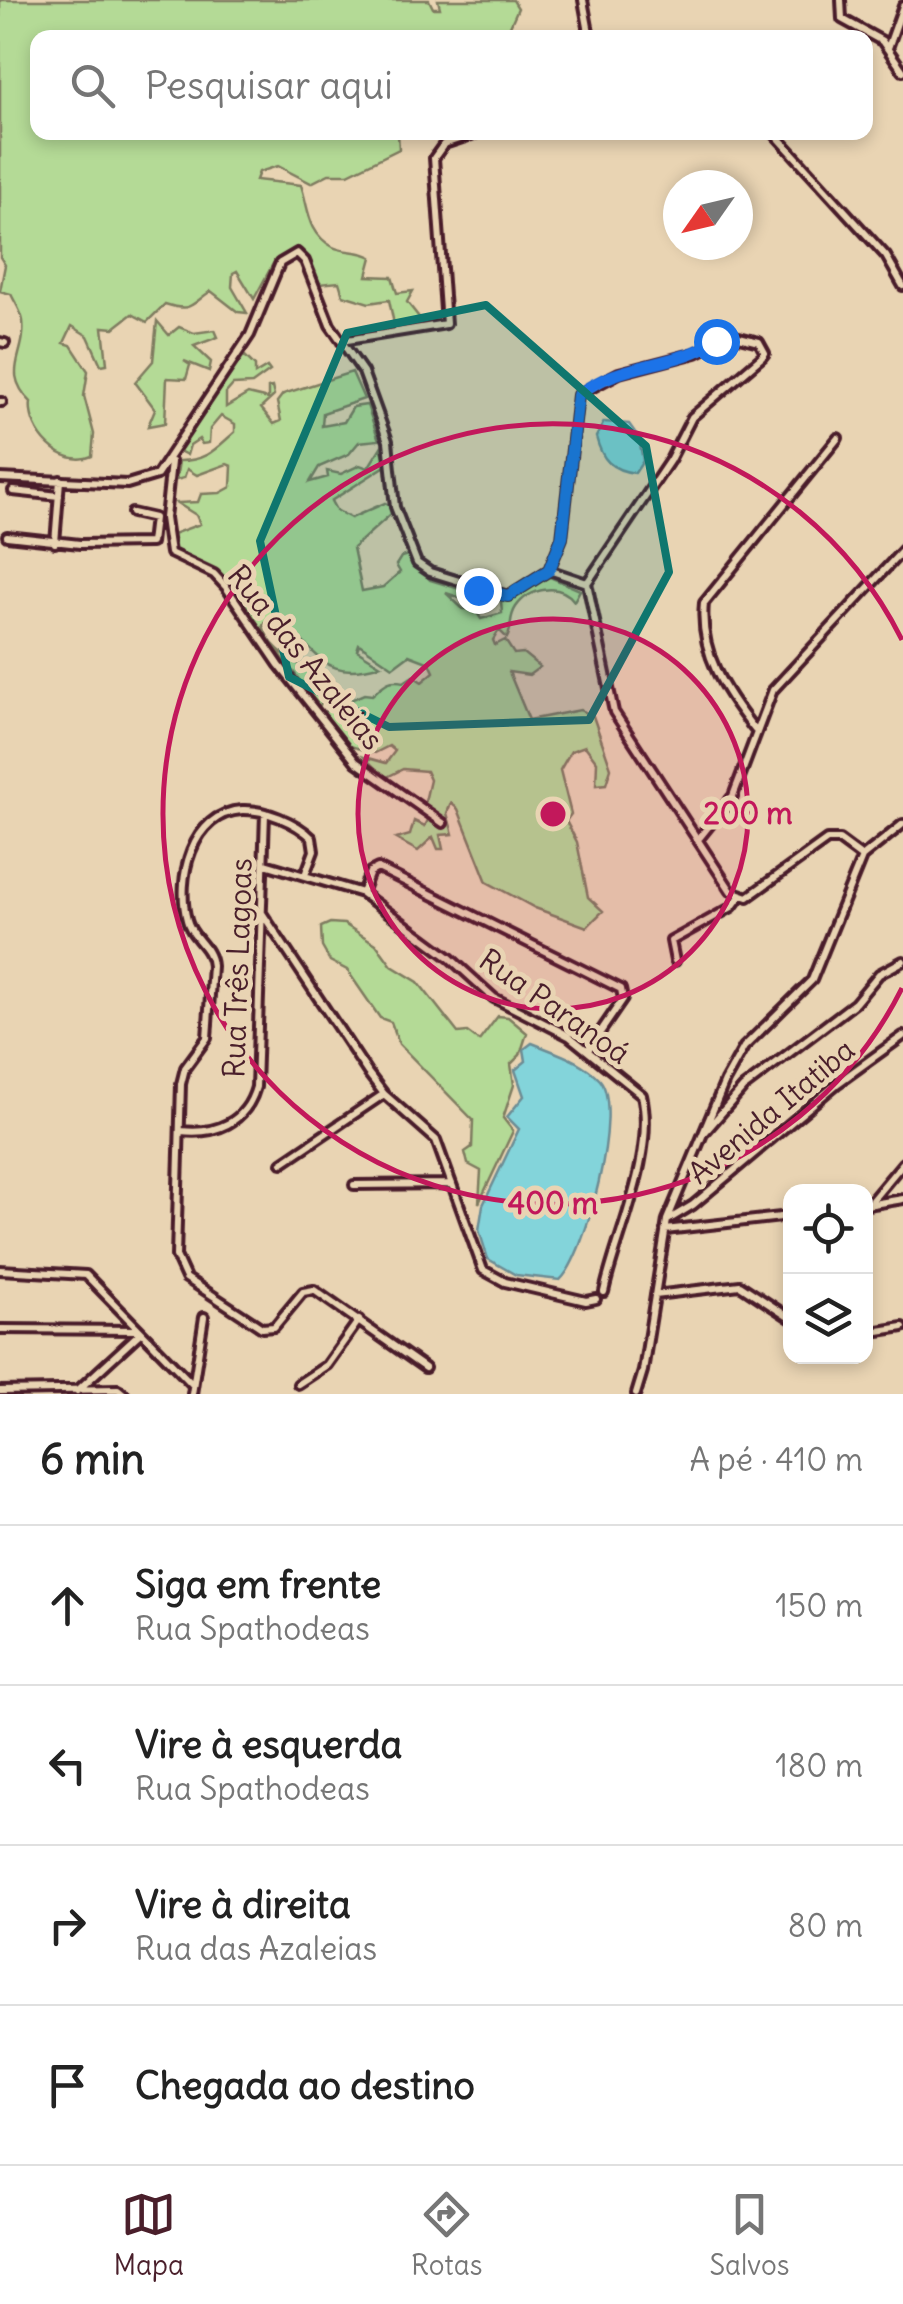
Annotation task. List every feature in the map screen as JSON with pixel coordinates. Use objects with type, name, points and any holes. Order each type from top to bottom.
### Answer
[{"type":"street","points":[[583,0],[589,30]]},
{"type":"street","points":[[841,0],[838,11],[842,20],[858,30]]},
{"type":"street","points":[[888,48],[903,6]]},
{"type":"street","points":[[873,39],[888,48],[903,71]]},
{"type":"street","points":[[341,341],[446,324],[434,158],[444,144],[456,140]]},
{"type":"street","points":[[781,140],[886,256],[903,286]]},
{"type":"street","name":"Rua das Azaleias","points":[[443,823],[356,762],[290,679],[226,586],[201,566],[170,553],[165,518],[171,458],[250,335],[286,255],[302,255],[341,341],[363,372],[388,441],[395,507],[417,562],[430,572],[508,596],[549,570]]},
{"type":"street","points":[[586,583],[549,570],[568,511],[578,395],[610,376],[696,353],[731,334],[759,342],[765,353],[762,358],[692,417],[670,460],[586,583],[614,712],[700,837],[718,874],[740,896],[748,897],[776,880],[827,840],[838,840],[862,857]]},
{"type":"street","points":[[756,731],[712,666],[704,638],[704,602],[838,438]]},
{"type":"street","points":[[0,478],[140,483],[157,475],[171,458]]},
{"type":"street","points":[[55,542],[60,480]]},
{"type":"street","points":[[13,491],[58,496]]},
{"type":"street","points":[[6,536],[55,542],[151,542],[152,516],[132,513]]},
{"type":"street","points":[[700,837],[733,796],[774,690],[903,550]]},
{"type":"street","points":[[305,875],[314,850],[312,838],[265,814],[245,810],[215,820],[196,839],[187,863],[186,919],[207,949],[212,966],[207,1038],[182,1076],[176,1256],[186,1278],[262,1328],[274,1327],[310,1290],[360,1320],[425,1368]]},
{"type":"street","name":"Rua Três Lagoas","points":[[181,1130],[214,1133],[254,1095],[265,814]]},
{"type":"street","points":[[636,1394],[664,1230],[702,1134],[744,1047],[812,980],[862,857],[903,824]]},
{"type":"street","name":"Rua Paranoá","points":[[265,864],[362,893],[450,958],[494,998],[588,1050],[637,1090],[643,1103],[633,1202],[604,1292]]},
{"type":"street","points":[[362,893],[370,872],[378,868],[621,989],[623,998],[588,1050]]},
{"type":"street","points":[[675,961],[671,940],[732,906],[740,896]]},
{"type":"street","points":[[262,913],[384,1094],[436,1140],[483,1270],[528,1289],[586,1302],[596,1299]]},
{"type":"street","points":[[262,945],[281,947],[288,953]]},
{"type":"street","points":[[702,1134],[743,1088],[855,1003],[879,974],[903,961]]},
{"type":"street","name":"Avenida Itatiba","points":[[667,1220],[692,1205],[838,1083],[903,1036]]},
{"type":"street","points":[[282,1163],[384,1094]]},
{"type":"street","points":[[873,1198],[903,1163]]},
{"type":"street","points":[[354,1185],[452,1184]]},
{"type":"street","points":[[873,1204],[903,1200]]},
{"type":"street","points":[[664,1230],[783,1217]]},
{"type":"street","points":[[0,1270],[86,1275],[193,1384]]},
{"type":"street","points":[[654,1296],[740,1285],[783,1313]]},
{"type":"street","points":[[192,1394],[204,1317]]},
{"type":"street","points":[[298,1384],[327,1365],[360,1320]]},
{"type":"street","points":[[873,1332],[903,1328]]},
{"type":"street","points":[[0,1329],[138,1331]]},
{"type":"street","points":[[76,1392],[138,1331]]},
{"type":"street","points":[[0,1391],[122,1392]]},
{"type":"highlighted area","points":[[486,305],[646,446],[669,572],[589,720],[389,727],[289,677],[260,541],[347,333]]},
{"type":"green space","points":[[0,0],[429,0],[433,8],[440,8],[438,0],[513,0],[518,8],[510,26],[513,30],[30,30],[30,140],[398,140],[399,149],[348,174],[329,174],[311,183],[278,166],[259,172],[256,180],[301,185],[310,219],[324,241],[372,257],[367,276],[392,277],[397,293],[413,291],[407,302],[422,321],[417,327],[395,329],[389,300],[369,303],[343,295],[339,282],[319,284],[297,249],[275,260],[254,299],[237,271],[233,273],[232,287],[247,313],[238,312],[211,291],[186,307],[165,304],[147,322],[132,314],[114,328],[103,327],[107,364],[101,365],[88,336],[72,326],[64,343],[71,345],[88,371],[84,396],[94,434],[92,456],[81,459],[59,453],[41,436],[31,413],[31,402],[17,381],[22,318],[11,294],[0,291],[5,265],[0,257]]},
{"type":"green space","points":[[157,321],[169,335],[179,327],[194,333],[215,330],[218,337],[194,346],[211,362],[209,371],[184,361],[190,365],[186,379],[167,378],[165,423],[148,426],[155,409],[135,382],[153,361]]},
{"type":"green space","points":[[244,355],[255,366],[255,374],[267,367],[270,371],[252,384],[233,385],[226,393],[226,407],[248,394],[268,399],[268,388],[272,387],[274,396],[261,408],[274,424],[281,421],[277,402],[283,394],[352,372],[364,399],[323,413],[322,426],[344,422],[353,407],[367,405],[379,440],[359,442],[349,454],[319,467],[310,482],[328,477],[327,471],[341,474],[360,465],[368,468],[381,447],[387,465],[331,501],[336,510],[351,518],[385,503],[390,506],[391,514],[353,548],[362,591],[383,587],[400,572],[396,565],[401,557],[408,555],[430,580],[492,599],[483,605],[446,593],[463,609],[475,609],[481,619],[502,613],[501,601],[550,577],[580,590],[574,601],[561,591],[529,595],[514,611],[507,638],[499,630],[493,640],[495,645],[505,640],[514,654],[523,653],[540,667],[529,675],[509,672],[529,720],[580,710],[593,716],[611,768],[606,784],[596,785],[597,762],[585,746],[571,751],[560,770],[571,814],[566,821],[577,842],[588,897],[603,911],[587,927],[535,908],[487,882],[458,809],[451,803],[447,813],[453,834],[440,835],[443,849],[438,849],[433,837],[418,851],[396,839],[410,835],[414,821],[425,826],[429,818],[447,823],[424,806],[430,780],[426,771],[403,769],[385,778],[364,757],[386,763],[395,751],[389,746],[375,753],[350,746],[321,713],[364,694],[372,695],[389,682],[404,682],[413,676],[422,682],[434,672],[430,663],[409,655],[393,667],[359,644],[357,650],[381,665],[343,669],[330,665],[286,628],[269,619],[263,625],[278,650],[320,678],[326,677],[323,690],[330,693],[319,706],[222,577],[174,553],[170,535],[200,524],[196,515],[177,503],[198,502],[201,494],[220,493],[231,487],[232,466],[227,464],[197,475],[187,469],[184,478],[176,480],[179,461],[205,456],[235,432],[235,424],[221,416],[210,429],[209,443],[202,444],[199,439],[190,445],[187,455],[179,451]]},
{"type":"green space","points":[[344,924],[376,944],[392,966],[418,982],[458,1033],[467,1032],[479,1041],[498,1016],[508,1017],[527,1033],[520,1055],[511,1064],[514,1085],[503,1118],[513,1131],[479,1203],[481,1171],[468,1164],[465,1152],[472,1147],[473,1120],[399,1044],[391,1022],[380,1018],[347,970],[330,961],[322,947],[321,927]]},
{"type":"water","points":[[604,422],[629,424],[639,438],[643,461],[635,473],[614,466],[601,452],[596,437]]},
{"type":"water","points":[[532,1043],[585,1067],[600,1080],[606,1096],[608,1120],[599,1182],[581,1243],[560,1280],[516,1275],[488,1259],[479,1230],[483,1205],[519,1129],[507,1117],[524,1096],[515,1070],[526,1061],[524,1049]]},
{"type":"route","points":[[478,590],[508,596],[549,570],[568,511],[574,401],[578,395],[619,372],[696,353],[716,341]]}]
